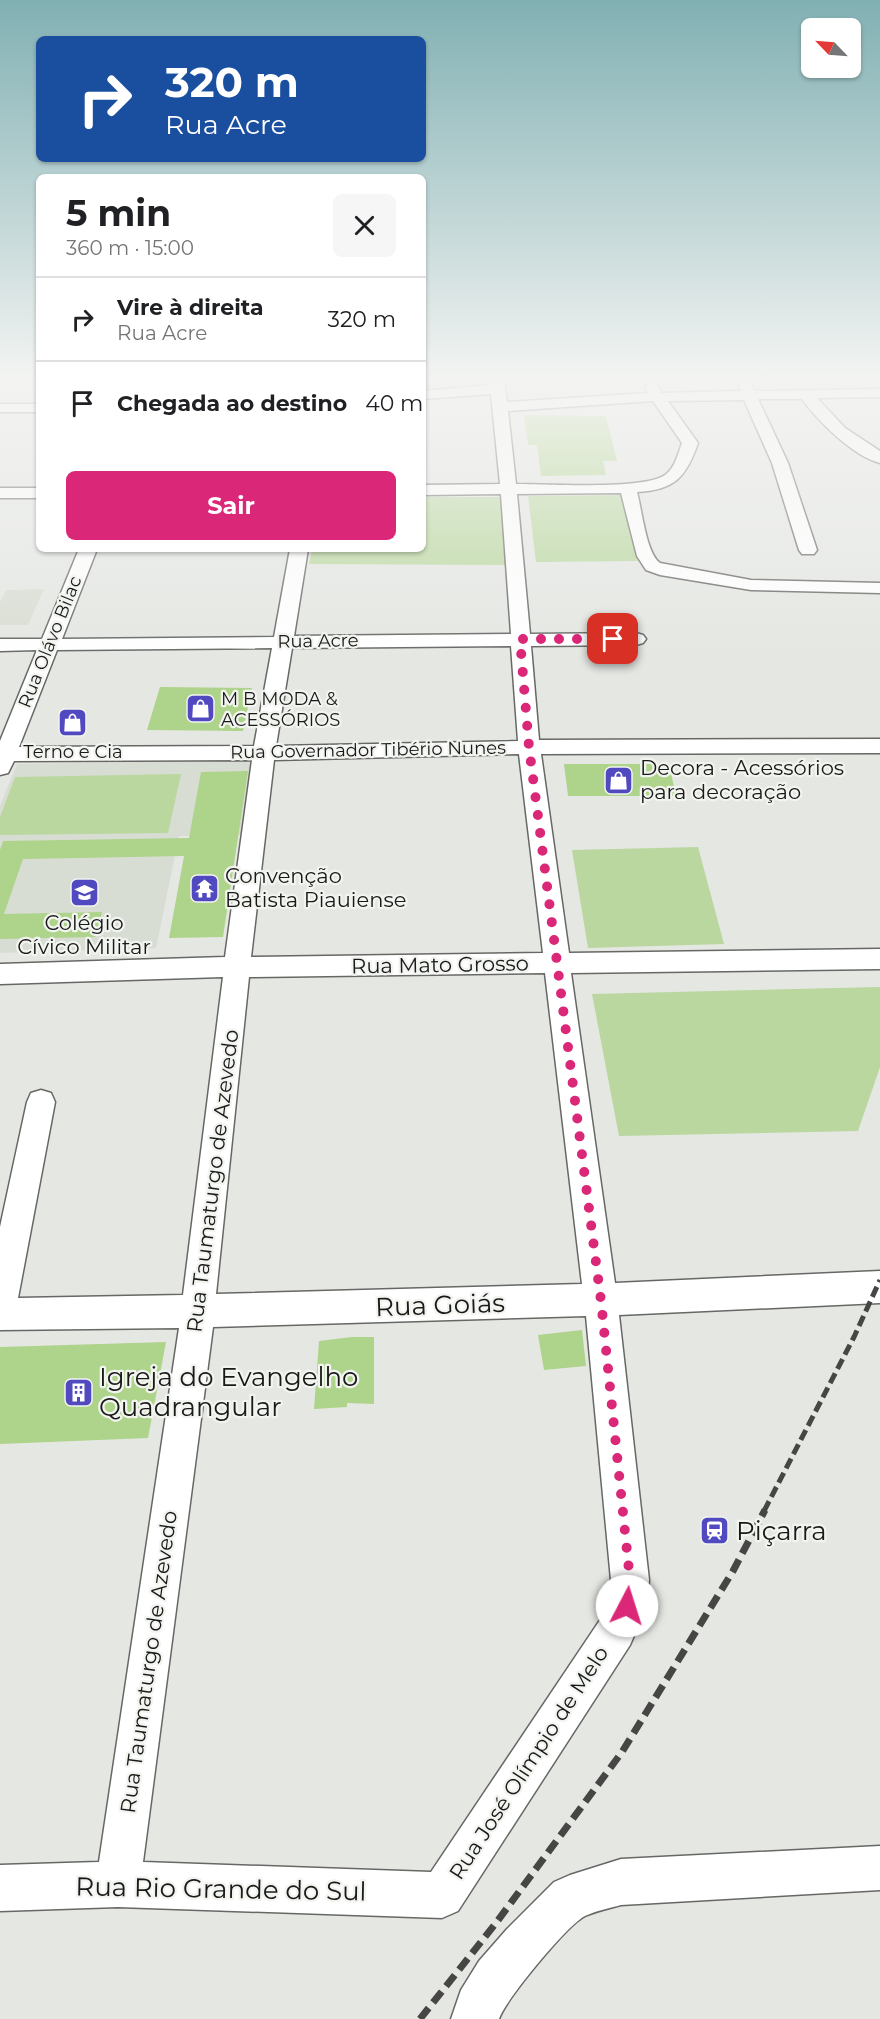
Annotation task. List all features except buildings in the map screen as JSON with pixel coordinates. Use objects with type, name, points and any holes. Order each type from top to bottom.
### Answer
[{"type":"street","name":"Rua José Olímpio de Melo","points":[[442,1895],[616,1631],[627,1606],[630,1580],[601,1301],[529,747],[507,474]]},
{"type":"street","points":[[426,490],[655,487],[667,483],[674,474]]},
{"type":"street","points":[[784,474],[808,550]]},
{"type":"street","points":[[628,488],[647,560],[653,567],[751,585],[880,588]]},
{"type":"street","points":[[0,493],[36,493]]},
{"type":"street","name":"Rua Olávo Bilac","points":[[2,758],[87,552]]},
{"type":"street","name":"Rua Taumaturgo de Azevedo","points":[[118,1884],[198,1312],[264,753],[298,552]]},
{"type":"street","name":"Rua Acre","points":[[0,645],[636,639]]},
{"type":"street","name":"Rua Governador Tibério Nunes","points":[[2,758],[529,747],[880,746]]},
{"type":"street","name":"Rua Mato Grosso","points":[[0,974],[237,967],[880,959]]},
{"type":"street","points":[[0,1306],[41,1102]]},
{"type":"street","name":"Rua Goiás","points":[[0,1314],[198,1312],[601,1301],[880,1287]]},
{"type":"street","points":[[475,2019],[478,2007],[496,1978],[523,1944],[570,1898],[621,1882],[880,1868]]},
{"type":"street","name":"Rua Rio Grande do Sul","points":[[0,1888],[118,1884],[442,1895]]},
{"type":"shaded area","points":[[44,589],[28,625],[0,625],[0,602],[6,590]]},
{"type":"shaded area","name":"Colégio Cívico Militar","points":[[256,760],[245,835],[179,836],[156,948],[0,953],[0,806],[17,764]]},
{"type":"green space","points":[[622,495],[638,561],[536,562],[528,496]]},
{"type":"green space","points":[[426,497],[504,497],[507,565],[309,564],[311,552],[426,552]]},
{"type":"green space","points":[[181,774],[168,833],[0,835],[0,817],[15,777]]},
{"type":"green space","points":[[698,847],[724,944],[588,948],[572,850]]},
{"type":"green space","points":[[880,987],[880,1067],[858,1131],[619,1136],[592,994]]},
{"type":"railway","points":[[764,1511],[854,1337],[880,1280]]},
{"type":"railway","points":[[420,2019],[496,1923],[622,1752],[733,1571],[765,1510]]},
{"type":"place","name":"M B MODA & ACESSÓRIOS","points":[[200,709]]},
{"type":"place","name":"Terno e Cia","points":[[73,723]]},
{"type":"place","name":"Decora - Acessórios para decoração","points":[[619,780]]},
{"type":"place","name":"Convenção Batista Piauiense","points":[[204,888]]},
{"type":"place","name":"Colégio Cívico Militar","points":[[84,892]]},
{"type":"place","name":"Igreja do Evangelho Quadrangular","points":[[78,1392]]},
{"type":"place","name":"Piçarra","points":[[715,1531]]},
{"type":"route","points":[[613,639],[520,639],[529,747],[601,1301],[630,1580],[627,1606]]}]
